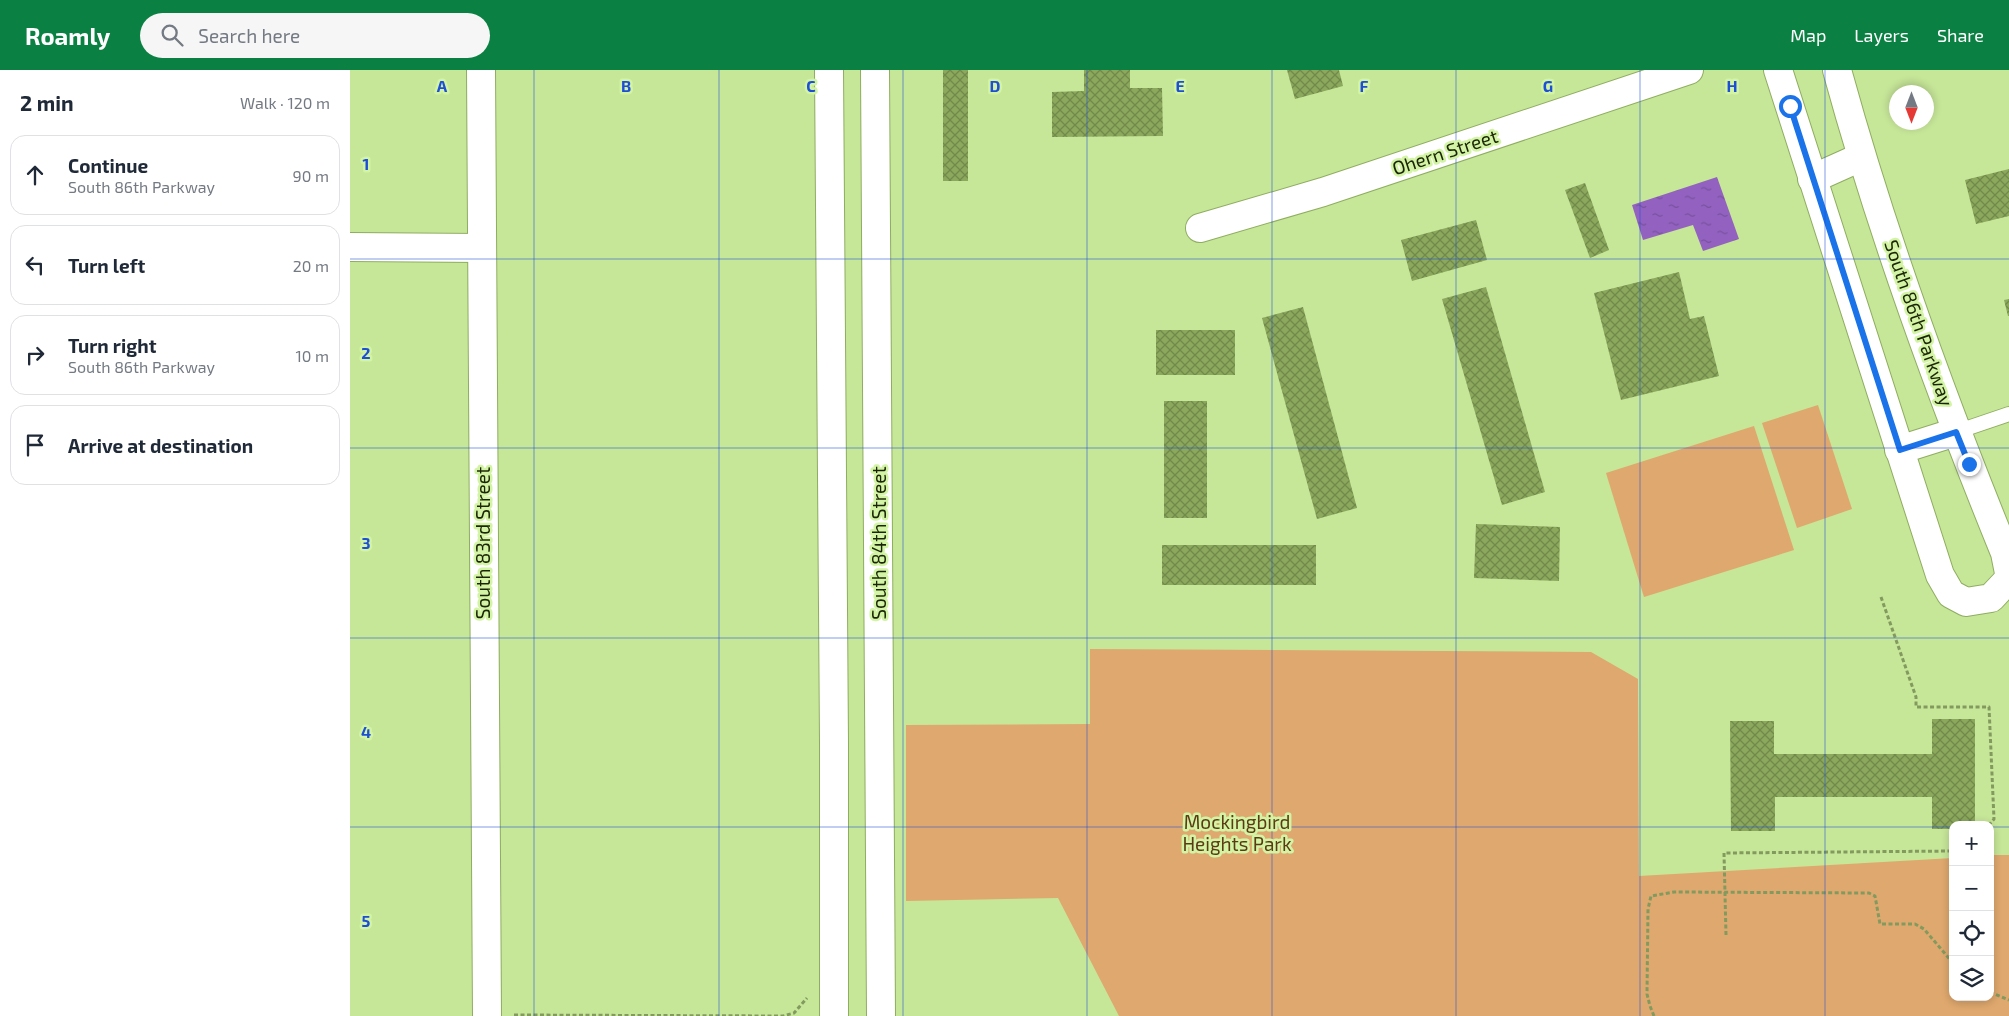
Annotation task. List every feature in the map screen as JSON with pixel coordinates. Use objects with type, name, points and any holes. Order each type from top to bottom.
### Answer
[{"type":"street","name":"South 83rd Street","points":[[481,70],[481,248],[498,1016]]},
{"type":"street","points":[[825,1007],[834,733],[828,70]]},
{"type":"street","name":"South 84th Street","points":[[875,70],[881,1016]]},
{"type":"street","name":"Ohern Street","points":[[1200,228],[1324,192],[1689,70]]},
{"type":"street","points":[[1778,70],[1940,575],[1951,594],[1966,602],[1991,598],[2009,579]]},
{"type":"street","name":"South 86th Parkway","points":[[1836,70],[1861,157],[1956,432],[2005,553],[2009,573]]},
{"type":"street","points":[[1812,179],[1861,157]]},
{"type":"street","points":[[350,247],[481,248]]},
{"type":"street","points":[[1900,450],[1956,432]]},
{"type":"lane","points":[[1956,432],[2009,414]]},
{"type":"path","points":[[1882,597],[1916,697],[1916,707],[1989,707],[1994,818],[1992,821]]},
{"type":"path","points":[[1726,935],[1724,853],[1949,851]]},
{"type":"path","points":[[1654,1016],[1647,994],[1648,910],[1651,896],[1674,892],[1869,894],[1875,896],[1880,924],[1915,924],[1924,928],[1949,958]]},
{"type":"path","points":[[1994,994],[2009,1000]]},
{"type":"path","points":[[498,1016],[783,1016],[794,1013],[806,998],[825,1007]]},
{"type":"green space","points":[[1818,405],[1852,509],[1797,528],[1762,423]]},
{"type":"green space","points":[[1754,426],[1794,550],[1644,597],[1606,473]]},
{"type":"green space","name":"Mockingbird Heights Park","points":[[1090,649],[1591,652],[1638,679],[1639,876],[1949,858],[1949,1001],[1994,1001],[1994,855],[2009,855],[2009,1016],[1119,1016],[1058,898],[906,901],[906,725],[1090,724]]},
{"type":"water","points":[[1717,177],[1739,239],[1703,251],[1693,225],[1643,240],[1632,205]]},
{"type":"building","points":[[943,70],[968,70],[968,181],[943,181]]},
{"type":"building","points":[[1084,70],[1130,70],[1130,88],[1162,88],[1163,136],[1052,137],[1052,92],[1084,91]]},
{"type":"building","points":[[1287,70],[1339,70],[1343,86],[1295,99]]},
{"type":"building","points":[[2009,169],[2009,216],[1976,224],[1965,180]]},
{"type":"building","points":[[1585,183],[1609,250],[1590,258],[1565,190]]},
{"type":"building","points":[[1476,220],[1487,260],[1412,281],[1401,240]]},
{"type":"building","points":[[1679,272],[1690,319],[1704,316],[1719,376],[1621,400],[1594,293]]},
{"type":"building","points":[[1486,287],[1545,492],[1502,505],[1442,299]]},
{"type":"building","points":[[2009,299],[2009,316],[2008,316],[2004,300]]},
{"type":"building","points":[[1303,307],[1357,508],[1317,519],[1262,318]]},
{"type":"building","points":[[1156,330],[1235,330],[1235,375],[1156,375]]},
{"type":"building","points":[[1164,401],[1207,401],[1207,518],[1164,518]]},
{"type":"building","points":[[1476,524],[1560,527],[1559,581],[1474,578]]},
{"type":"building","points":[[1162,545],[1316,545],[1316,585],[1162,585]]},
{"type":"building","points":[[1932,719],[1975,719],[1975,821],[1949,821],[1949,829],[1932,829],[1932,797],[1775,797],[1775,831],[1731,831],[1730,721],[1774,721],[1774,754],[1932,754]]},
{"type":"route","points":[[1790,106],[1900,450],[1956,432],[1969,464]]}]
